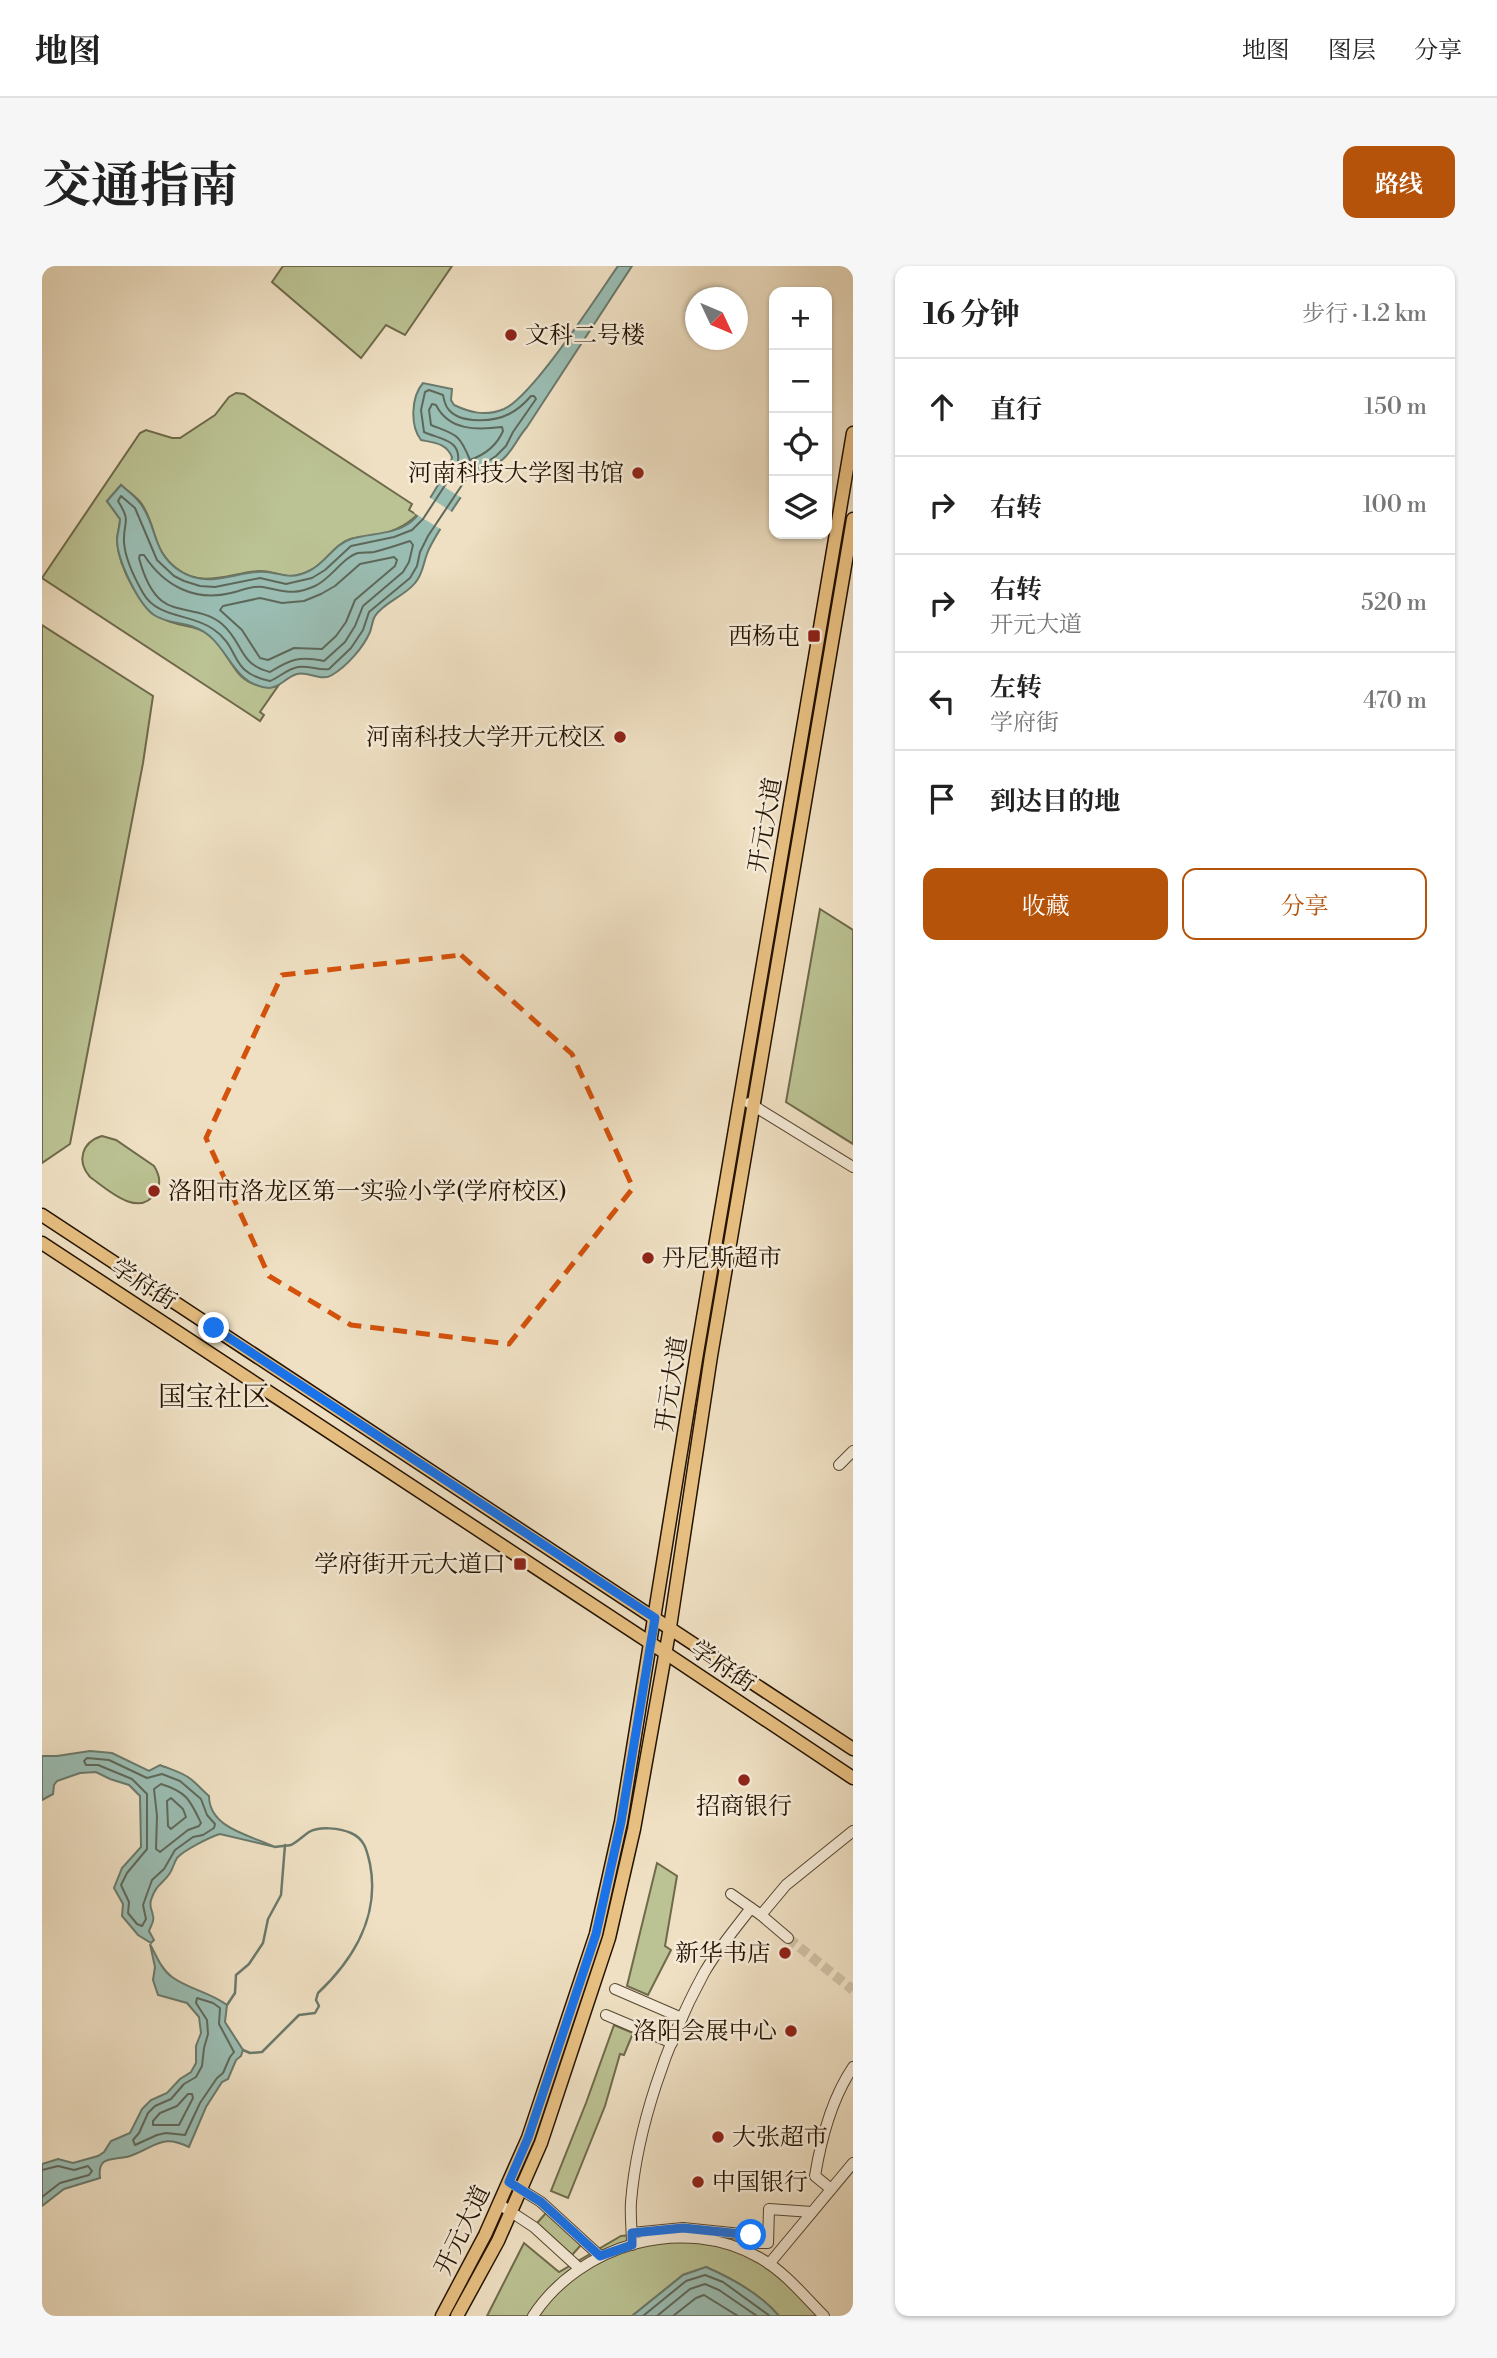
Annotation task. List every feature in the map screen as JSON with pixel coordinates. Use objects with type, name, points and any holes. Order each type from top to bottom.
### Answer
[{"type":"main road","name":"开元大道","points":[[442,2316],[485,2235],[533,2125],[596,1934],[621,1822],[853,433]]},
{"type":"main road","name":"开元大道","points":[[457,2316],[498,2241],[541,2143],[609,1938],[634,1829],[670,1627],[710,1356],[853,519]]},
{"type":"main road","name":"学府街","points":[[42,1215],[853,1749]]},
{"type":"main road","name":"学府街","points":[[42,1243],[853,1778]]},
{"type":"street","points":[[741,1097],[853,1166]]},
{"type":"street","points":[[839,1465],[853,1451]]},
{"type":"street","points":[[761,1915],[786,1885],[853,1831]]},
{"type":"street","points":[[731,1894],[789,1938]]},
{"type":"street","points":[[632,2245],[631,2202],[640,2148],[657,2081],[682,2018],[705,1971],[751,1908]]},
{"type":"street","points":[[615,1989],[682,2018]]},
{"type":"street","points":[[606,2015],[672,2043]]},
{"type":"street","points":[[831,2189],[815,2176],[819,2152],[830,2118],[853,2067]]},
{"type":"street","points":[[769,2264],[853,2163]]},
{"type":"street","points":[[509,2182],[541,2202],[600,2256]]},
{"type":"street","points":[[499,2204],[534,2227],[579,2268]]},
{"type":"street","points":[[632,2233],[683,2228],[751,2235],[758,2243],[768,2243],[769,2210],[812,2212]]},
{"type":"street","points":[[533,2316],[560,2285],[579,2268],[600,2256],[632,2245],[670,2238],[715,2241],[740,2248],[769,2264],[824,2316]]},
{"type":"highlighted area","points":[[461,955],[572,1054],[633,1188],[509,1344],[351,1325],[269,1276],[206,1138],[282,975]]},
{"type":"green space","points":[[283,266],[452,266],[405,335],[386,325],[361,358],[272,282]]},
{"type":"green space","points":[[236,393],[244,394],[412,504],[409,510],[417,515],[389,532],[353,538],[343,543],[316,567],[302,574],[289,576],[259,571],[206,579],[186,574],[168,561],[158,545],[146,511],[137,498],[121,485],[107,501],[120,519],[117,541],[122,563],[133,586],[148,607],[166,620],[211,636],[248,682],[265,687],[278,686],[260,712],[264,715],[260,721],[42,578],[140,433],[146,430],[180,438],[215,415],[229,397]]},
{"type":"green space","points":[[42,625],[153,696],[143,763],[70,1144],[42,1163]]},
{"type":"green space","points":[[820,909],[853,930],[853,1144],[786,1102]]},
{"type":"green space","points":[[102,1136],[116,1140],[154,1166],[159,1185],[149,1200],[132,1203],[123,1200],[90,1177],[83,1165],[83,1153],[90,1143]]},
{"type":"green space","points":[[657,1863],[677,1876],[665,1946],[671,1950],[648,1995],[627,1986]]},
{"type":"green space","points":[[614,2025],[633,2033],[624,2055],[620,2054],[605,2106],[568,2198],[551,2191]]},
{"type":"green space","points":[[546,2213],[581,2245],[572,2255],[537,2223]]},
{"type":"green space","points":[[684,2230],[738,2238],[827,2316],[779,2316],[745,2287],[706,2267],[683,2275],[632,2316],[487,2316],[524,2243],[559,2272],[621,2236]]},
{"type":"water","points":[[618,266],[632,266],[527,427],[506,456],[478,475],[471,484],[435,538],[418,580],[379,611],[363,644],[338,671],[328,677],[297,674],[273,688],[256,685],[237,671],[206,633],[189,625],[159,618],[141,601],[129,580],[118,548],[120,519],[107,501],[121,485],[136,498],[146,512],[164,556],[180,571],[190,576],[218,579],[264,572],[294,576],[309,571],[345,542],[395,530],[408,524],[420,513],[431,496],[452,457],[443,446],[421,440],[417,434],[414,403],[423,383],[452,389],[451,400],[454,405],[465,410],[484,413],[504,409],[531,385],[547,366]]},
{"type":"water","points":[[90,1751],[112,1753],[149,1771],[160,1765],[184,1775],[209,1796],[211,1807],[224,1824],[275,1847],[220,1834],[180,1855],[151,1900],[153,1920],[149,1931],[154,1940],[151,1943],[138,1935],[122,1916],[123,1904],[114,1888],[122,1868],[141,1847],[140,1796],[129,1785],[96,1772],[80,1773],[57,1781],[53,1794],[42,1800],[42,1756]]},
{"type":"water","points":[[150,1944],[168,1974],[227,2005],[225,2022],[243,2050],[241,2056],[236,2060],[228,2079],[222,2082],[206,2107],[189,2147],[171,2141],[164,2142],[130,2156],[108,2160],[101,2165],[100,2178],[64,2189],[42,2206],[42,2164],[58,2159],[73,2163],[98,2156],[111,2141],[130,2133],[142,2109],[151,2100],[167,2093],[191,2072],[196,2063],[196,2046],[201,2033],[199,2017],[187,2003],[158,1995],[153,1980],[155,1967]]},
{"type":"water","points":[[706,2267],[745,2287],[779,2316],[632,2316],[683,2275]]},
{"type":"pier","points":[[447,464],[476,482],[465,500],[435,481]]},
{"type":"pier","points":[[426,495],[455,514],[444,531],[414,513]]},
{"type":"waterway","points":[[243,2050],[250,2053],[262,2052],[299,2015],[315,2013],[319,2006],[316,2000],[318,1993],[353,1951],[361,1935],[371,1901],[369,1859],[365,1846],[351,1833],[330,1828],[318,1829],[291,1845],[275,1847]]},
{"type":"waterway","points":[[227,2005],[235,1993],[236,1975],[249,1964],[263,1943],[268,1919],[281,1895],[285,1845]]},
{"type":"tunnel","points":[[788,1938],[853,1990]]},
{"type":"place","name":"文科二号楼","points":[[511,335]]},
{"type":"place","name":"河南科技大学图书馆","points":[[638,473]]},
{"type":"place","name":"西杨屯","points":[[814,636]]},
{"type":"place","name":"河南科技大学开元校区","points":[[620,737]]},
{"type":"place","name":"洛阳市洛龙区第一实验小学(学府校区)","points":[[154,1191]]},
{"type":"place","name":"丹尼斯超市","points":[[648,1258]]},
{"type":"place","name":"学府街开元大道口","points":[[520,1564]]},
{"type":"place","name":"招商银行","points":[[744,1780]]},
{"type":"place","name":"新华书店","points":[[785,1953]]},
{"type":"place","name":"洛阳会展中心","points":[[791,2031]]},
{"type":"place","name":"大张超市","points":[[718,2137]]},
{"type":"place","name":"中国银行","points":[[698,2182]]},
{"type":"district","name":"国宝社区","points":[[214,1396]]},
{"type":"route","points":[[214,1328],[655,1618],[621,1822],[596,1934],[528,2138],[509,2182],[541,2202],[600,2256],[632,2245],[632,2233],[683,2228],[751,2235]]}]
